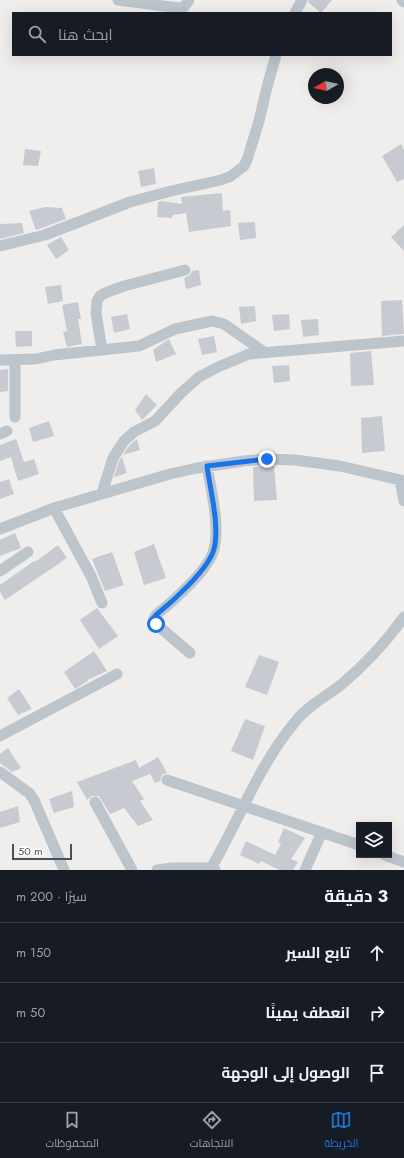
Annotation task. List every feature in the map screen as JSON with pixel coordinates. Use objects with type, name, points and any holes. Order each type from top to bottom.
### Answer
[{"type":"street","points":[[118,0],[179,8],[184,6],[189,0]]},
{"type":"street","points":[[296,12],[302,0]]},
{"type":"street","points":[[0,246],[45,235],[130,202],[221,180],[231,176],[244,166],[247,160],[260,121],[276,56]]},
{"type":"street","points":[[102,350],[96,313],[97,301],[100,296],[120,287],[185,270]]},
{"type":"street","points":[[0,360],[36,359],[54,355],[139,346],[175,329],[212,321],[224,324],[264,352]]},
{"type":"street","points":[[102,493],[113,458],[120,446],[130,435],[155,421],[181,393],[199,378],[218,367],[249,354],[404,342]]},
{"type":"street","points":[[14,360],[15,416]]},
{"type":"street","points":[[0,529],[54,508],[170,474],[207,466],[267,459],[295,460],[340,466],[402,481],[404,501]]},
{"type":"street","points":[[190,653],[156,624],[154,618],[197,576],[214,550],[216,527],[207,466]]},
{"type":"street","points":[[54,508],[91,576],[102,603]]},
{"type":"street","points":[[0,571],[28,552]]},
{"type":"street","points":[[157,870],[172,868],[212,869],[271,756],[295,722],[304,712],[358,671],[374,655],[404,617]]},
{"type":"street","points":[[0,736],[117,674]]},
{"type":"street","points":[[0,772],[29,793],[34,800],[64,870]]},
{"type":"street","points":[[167,780],[356,844]]},
{"type":"street","points":[[95,802],[132,870]]},
{"type":"street","points":[[305,870],[322,832]]},
{"type":"street","points":[[392,857],[404,862]]},
{"type":"building","points":[[309,0],[332,0],[322,12],[308,2]]},
{"type":"building","points":[[401,144],[404,150],[404,179],[397,182],[382,156]]},
{"type":"building","points":[[25,149],[41,151],[38,166],[23,165]]},
{"type":"building","points":[[154,168],[156,184],[141,187],[138,171]]},
{"type":"building","points":[[222,193],[223,211],[230,210],[231,226],[189,232],[186,213],[173,215],[172,218],[157,217],[158,202],[161,201],[182,204],[181,197]]},
{"type":"building","points":[[45,207],[62,208],[66,219],[36,230],[29,211]]},
{"type":"building","points":[[255,222],[256,238],[240,240],[238,223]]},
{"type":"building","points":[[22,223],[24,233],[0,239],[0,224]]},
{"type":"building","points":[[404,225],[404,251],[391,237]]},
{"type":"building","points":[[61,237],[69,250],[56,259],[47,245]]},
{"type":"building","points":[[199,270],[201,285],[186,289],[184,278],[190,275],[192,271]]},
{"type":"building","points":[[61,285],[63,301],[48,304],[45,287]]},
{"type":"building","points":[[402,300],[404,334],[382,336],[381,301]]},
{"type":"building","points":[[78,302],[81,319],[78,319],[82,344],[67,347],[63,332],[67,331],[62,305]]},
{"type":"building","points":[[255,306],[256,321],[241,324],[239,307]]},
{"type":"building","points":[[127,314],[130,329],[114,333],[111,317]]},
{"type":"building","points":[[289,314],[290,329],[274,331],[272,315]]},
{"type":"building","points":[[318,319],[319,335],[303,337],[301,320]]},
{"type":"building","points":[[15,331],[32,331],[32,346],[16,347]]},
{"type":"building","points":[[214,336],[217,352],[202,355],[198,339]]},
{"type":"building","points":[[169,339],[176,354],[156,362],[153,350]]},
{"type":"building","points":[[371,351],[374,385],[351,386],[350,353]]},
{"type":"building","points":[[289,365],[290,381],[274,383],[272,366]]},
{"type":"building","points":[[8,369],[8,391],[0,392],[0,370]]},
{"type":"building","points":[[146,394],[157,405],[142,420],[135,410]]},
{"type":"building","points":[[382,416],[385,451],[362,453],[361,418]]},
{"type":"building","points":[[49,421],[54,436],[33,442],[29,428]]},
{"type":"building","points":[[16,439],[24,462],[34,459],[39,474],[18,481],[11,457],[0,461],[0,445]]},
{"type":"building","points":[[137,439],[140,450],[123,455],[129,446]]},
{"type":"building","points":[[122,457],[127,473],[114,477],[119,461]]},
{"type":"building","points":[[274,466],[277,500],[254,501],[253,467]]},
{"type":"building","points":[[9,479],[14,494],[0,499],[0,482]]},
{"type":"building","points":[[15,533],[21,548],[0,556],[0,540]]},
{"type":"building","points":[[154,544],[166,578],[144,585],[134,552]]},
{"type":"building","points":[[58,545],[67,558],[5,600],[0,592],[0,585]]},
{"type":"building","points":[[112,552],[124,585],[105,591],[92,559]]},
{"type":"building","points":[[97,608],[118,636],[99,649],[80,620]]},
{"type":"building","points":[[94,651],[107,671],[87,680],[88,681],[75,689],[64,672]]},
{"type":"building","points":[[259,655],[279,662],[267,695],[245,687]]},
{"type":"building","points":[[19,689],[32,709],[18,715],[7,698]]},
{"type":"building","points":[[245,719],[265,726],[253,760],[231,751]]},
{"type":"building","points":[[8,748],[21,768],[12,772],[0,763],[0,754]]},
{"type":"building","points":[[158,757],[167,773],[162,775],[160,781],[155,783],[150,774],[132,781],[144,799],[140,801],[153,820],[138,826],[124,808],[110,814],[99,796],[92,796],[87,800],[77,782],[136,760],[139,768]]},
{"type":"building","points":[[72,791],[74,807],[54,813],[49,799]]},
{"type":"building","points":[[18,806],[20,822],[0,828],[0,812]]},
{"type":"building","points":[[284,828],[305,838],[291,859],[298,862],[293,870],[279,870],[261,861],[259,864],[240,855],[246,841],[275,855],[281,844],[278,842]]},
{"type":"route","points":[[156,624],[154,618],[156,615],[175,599],[197,576],[214,550],[216,541],[216,527],[207,466],[267,459]]}]
